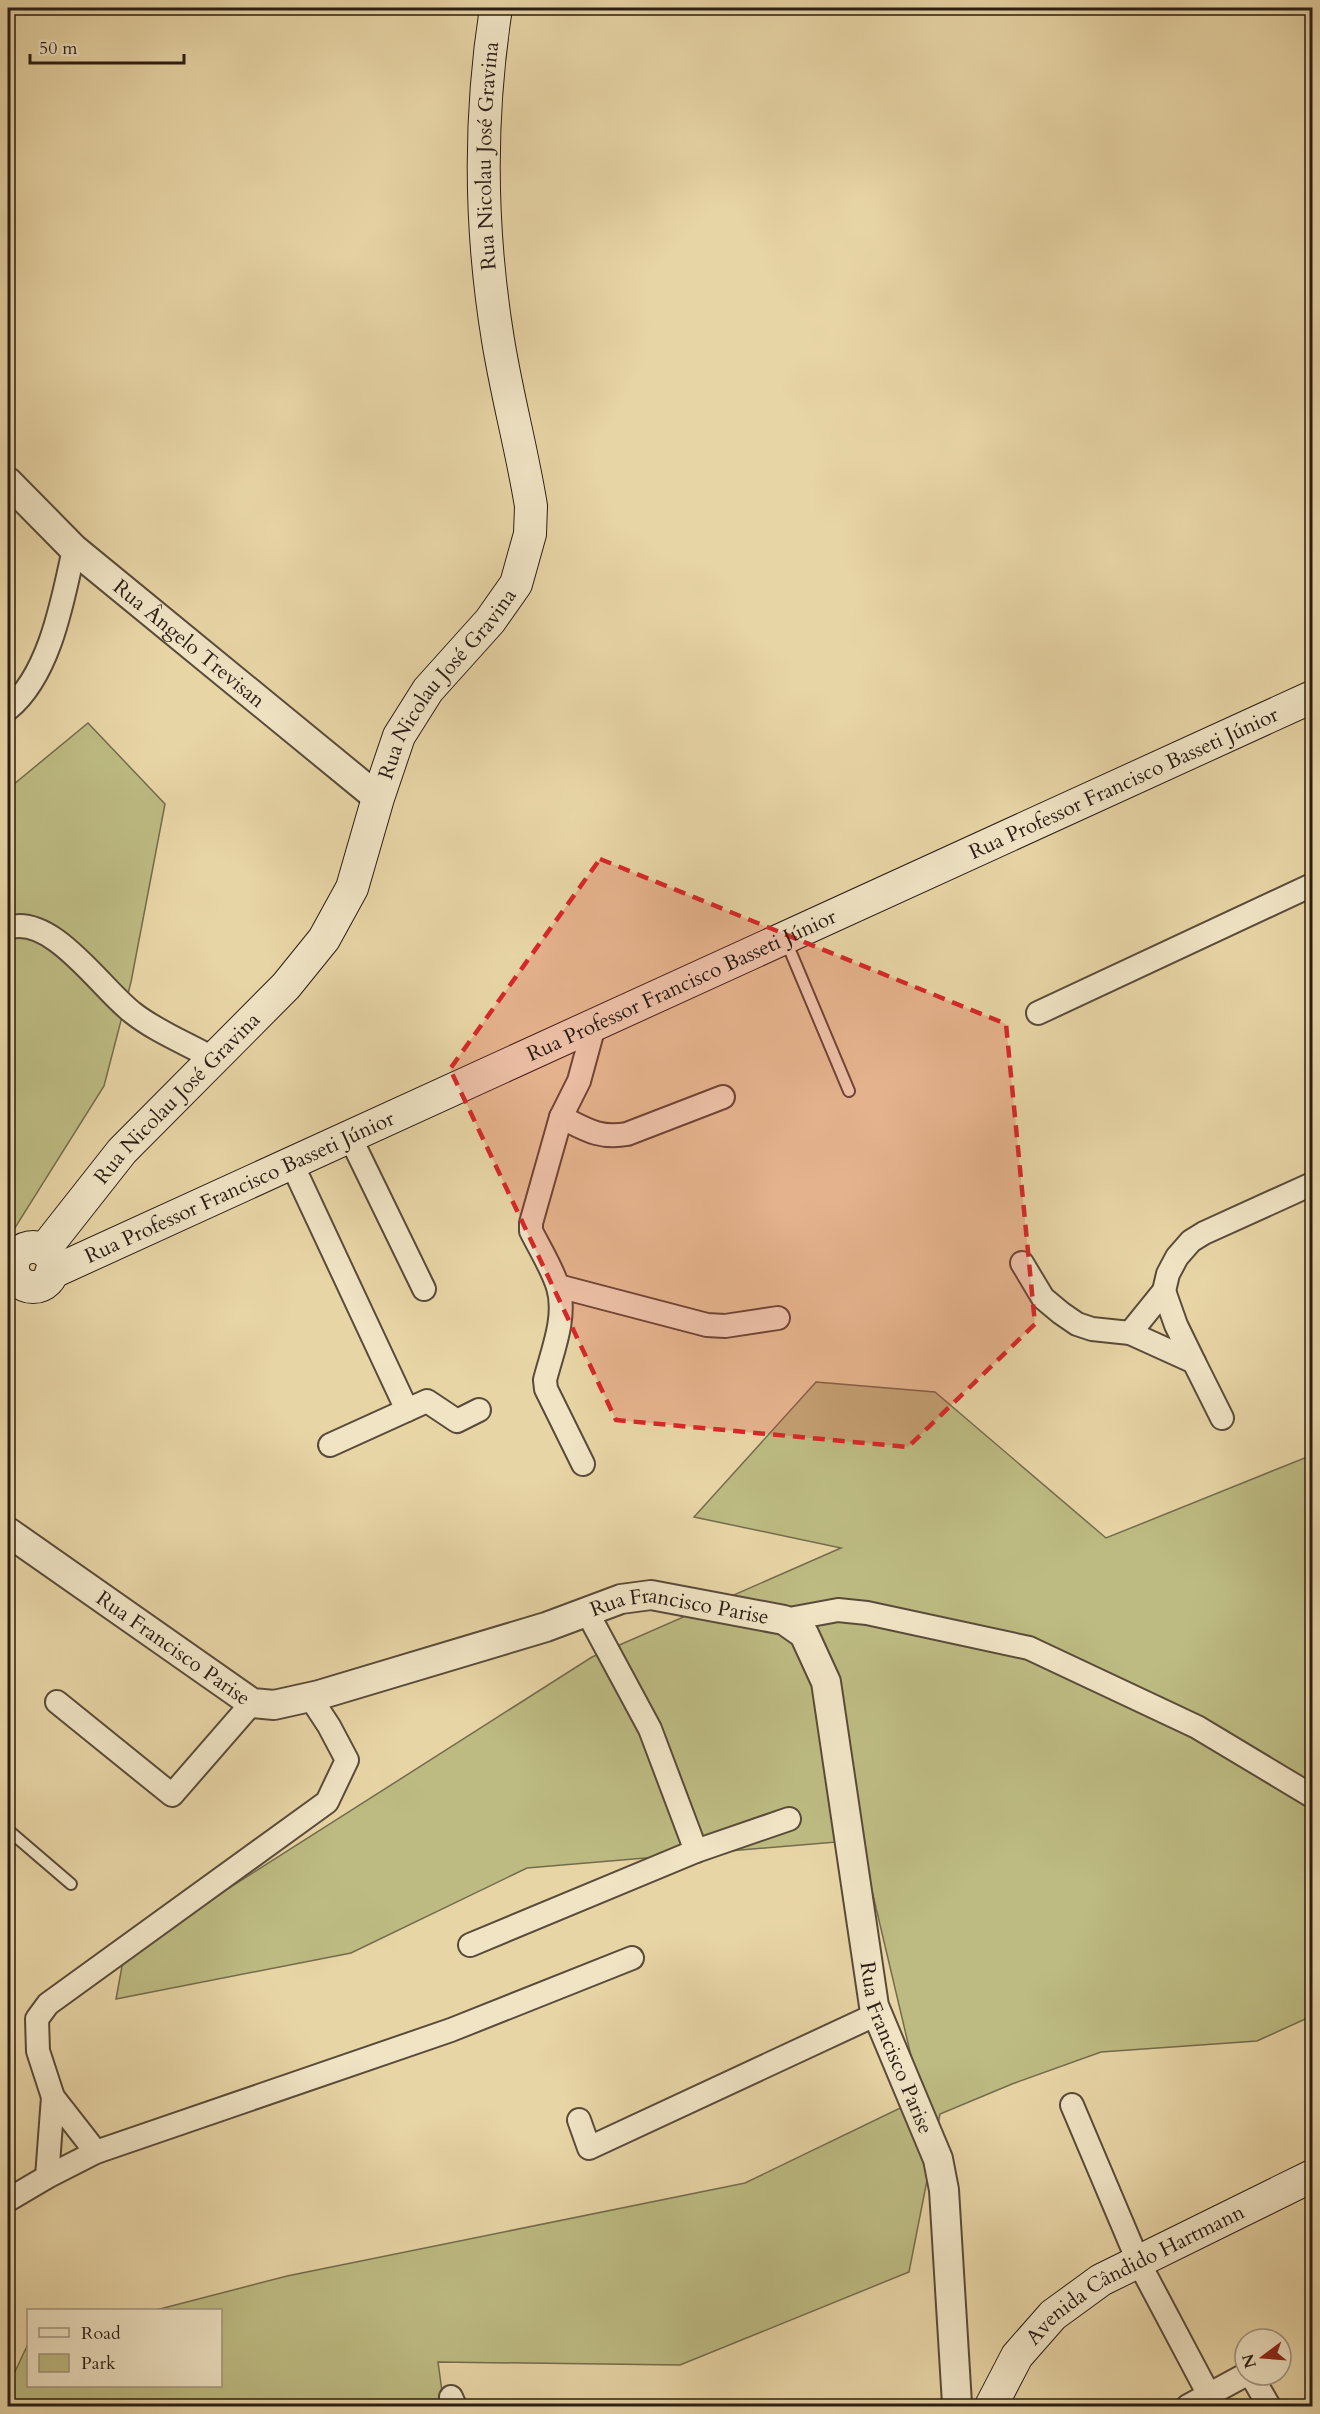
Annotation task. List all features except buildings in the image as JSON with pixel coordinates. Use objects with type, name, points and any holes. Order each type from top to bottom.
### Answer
[{"type":"main road","name":"Rua Nicolau José Gravina","points":[[48,1262],[86,1194],[122,1151],[286,986],[324,939],[352,888],[399,736],[428,690],[490,621],[516,584],[530,534],[531,506],[497,339],[486,224],[483,122],[496,8]]},
{"type":"main road","name":"Rua Professor Francisco Basseti Júnior","points":[[15,1295],[27,1286],[39,1285],[49,1279],[48,1262],[292,1164],[1312,697]]},
{"type":"main road","name":"Avenida Cândido Hartmann","points":[[991,2406],[1017,2356],[1053,2315],[1101,2280],[1312,2176]]},
{"type":"street","name":"Rua Ângelo Trevisan","points":[[8,482],[74,549],[378,798]]},
{"type":"street","points":[[8,709],[35,676],[46,651],[64,594],[74,549]]},
{"type":"street","points":[[1038,1012],[1312,885]]},
{"type":"street","points":[[8,928],[30,928],[48,936],[67,949],[132,1013],[214,1059]]},
{"type":"street","points":[[583,1464],[546,1389],[545,1380],[561,1317],[561,1303],[558,1286],[531,1231],[531,1223],[561,1117],[579,1081],[594,1026]]},
{"type":"street","points":[[561,1117],[600,1136],[613,1137],[627,1134],[723,1097]]},
{"type":"street","points":[[350,1137],[424,1289]]},
{"type":"street","points":[[292,1164],[407,1410]]},
{"type":"street","points":[[1130,1333],[1164,1291],[1168,1274],[1177,1257],[1191,1241],[1312,1184]]},
{"type":"street","points":[[1022,1263],[1043,1298],[1077,1324],[1092,1329],[1130,1333],[1194,1362]]},
{"type":"street","points":[[558,1286],[707,1325],[725,1326],[778,1318]]},
{"type":"street","points":[[1164,1291],[1176,1325],[1222,1418]]},
{"type":"street","points":[[330,1445],[427,1401],[457,1420],[479,1410]]},
{"type":"street","name":"Rua Francisco Parise","points":[[8,1532],[252,1703],[274,1705],[310,1697],[546,1627],[621,1599],[651,1595],[784,1620],[804,1634],[826,1682],[872,1995],[877,2014],[938,2159],[944,2190],[958,2406]]},
{"type":"street","points":[[784,1620],[838,1610],[867,1613],[1029,1648],[1197,1727],[1312,1796]]},
{"type":"street","points":[[587,1612],[650,1729],[696,1851]]},
{"type":"street","points":[[96,2152],[53,2097],[38,2051],[37,2019],[48,2004],[327,1802],[347,1760],[310,1697]]},
{"type":"street","points":[[57,1702],[172,1795],[252,1703]]},
{"type":"street","points":[[470,1945],[696,1851],[789,1819]]},
{"type":"street","points":[[8,2200],[96,2152],[451,2030],[632,1958]]},
{"type":"street","points":[[579,2120],[589,2148],[877,2014]]},
{"type":"street","points":[[47,2177],[53,2097]]},
{"type":"street","points":[[1072,2105],[1138,2261],[1209,2395]]},
{"type":"street","points":[[1188,2406],[1233,2382]]},
{"type":"street","points":[[1258,2387],[1269,2406]]},
{"type":"lane","points":[[785,938],[849,1091]]},
{"type":"lane","points":[[8,1830],[71,1884]]},
{"type":"highlighted area","points":[[600,859],[1006,1024],[1035,1324],[908,1447],[616,1420],[450,1069]]},
{"type":"green space","points":[[88,723],[165,804],[131,982],[104,1086],[8,1239],[8,789]]},
{"type":"green space","points":[[816,1382],[935,1392],[1106,1538],[1312,1455],[1312,2016],[1257,2041],[1101,2052],[1012,2084],[940,2114],[909,2272],[680,2365],[438,2362],[444,2406],[8,2406],[8,2379],[11,2380],[27,2346],[27,2387],[222,2387],[222,2309],[160,2309],[287,2276],[745,2183],[921,2098],[860,1840],[527,1868],[351,1953],[116,1999],[124,1955],[592,1657],[841,1548],[694,1517]]}]
